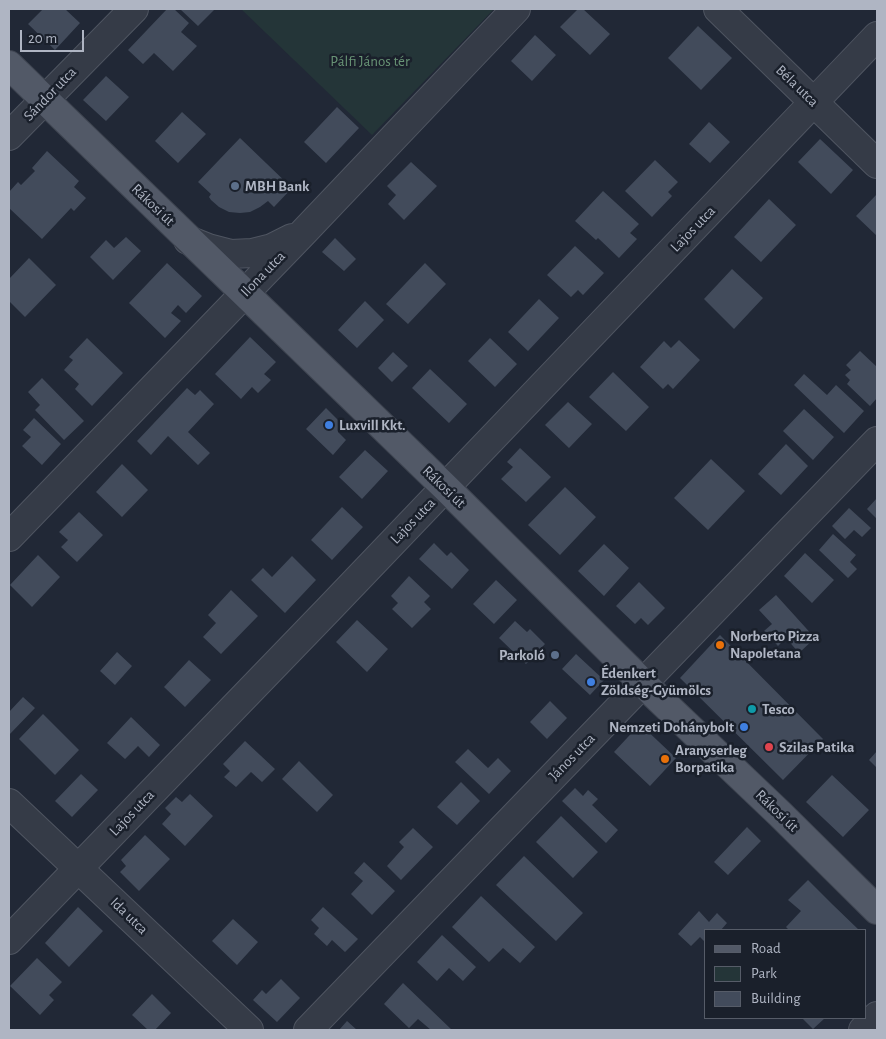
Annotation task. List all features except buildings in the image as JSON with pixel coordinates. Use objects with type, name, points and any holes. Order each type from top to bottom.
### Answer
[{"type":"main road","name":"Rákosi út","points":[[9,65],[445,487],[643,683],[877,910]]},
{"type":"street","name":"Sándor utca","points":[[9,136],[134,9]]},
{"type":"street","name":"Ilona utca","points":[[9,537],[516,9]]},
{"type":"street","name":"Béla utca","points":[[718,9],[877,164]]},
{"type":"street","name":"Lajos utca","points":[[9,940],[877,36]]},
{"type":"street","points":[[188,240],[231,254],[252,253],[272,248],[301,235]]},
{"type":"street","name":"János utca","points":[[308,1030],[877,441]]},
{"type":"street","name":"Ida utca","points":[[9,803],[249,1030]]},
{"type":"street","points":[[864,1030],[877,1016]]},
{"type":"green space","name":"Pálfi János tér","points":[[241,9],[494,9],[372,135]]},
{"type":"place","name":"MBH Bank","points":[[235,186]]},
{"type":"place","name":"Luxvill Kkt.","points":[[329,425]]},
{"type":"place","name":"Norberto Pizza Napoletana","points":[[720,645]]},
{"type":"place","name":"Parkoló","points":[[555,655]]},
{"type":"place","name":"Édenkert Zöldség-Gyümölcs","points":[[591,682]]},
{"type":"place","name":"Tesco","points":[[752,709]]},
{"type":"place","name":"Nemzeti Dohánybolt","points":[[744,727]]},
{"type":"place","name":"Szilas Patika","points":[[769,747]]},
{"type":"place","name":"Aranyserleg Borpatika","points":[[665,759]]}]
